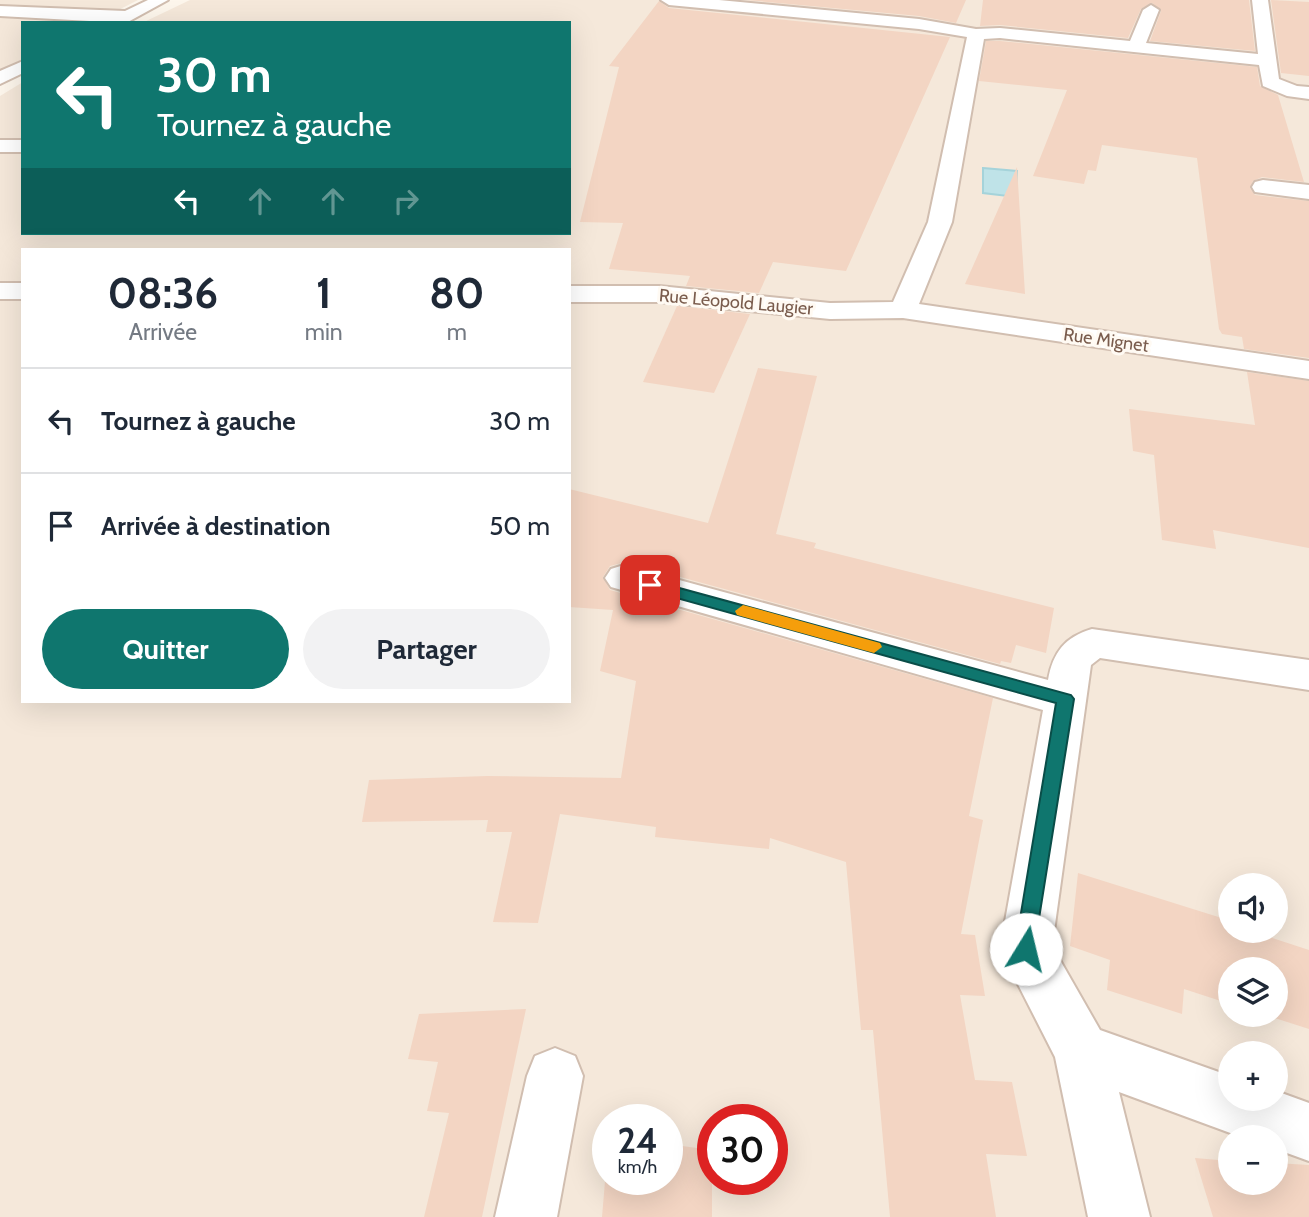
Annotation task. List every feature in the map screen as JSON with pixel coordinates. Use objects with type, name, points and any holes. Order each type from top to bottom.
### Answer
[{"type":"street","points":[[0,11],[120,19],[160,0]]},
{"type":"street","points":[[669,0],[919,24],[976,34],[1000,33],[1267,60]]},
{"type":"street","points":[[1260,0],[1270,82],[1294,92],[1309,93]]},
{"type":"street","points":[[1136,47],[1151,10]]},
{"type":"street","points":[[902,310],[940,222],[976,34]]},
{"type":"street","points":[[0,78],[21,67]]},
{"type":"street","points":[[0,146],[21,146]]},
{"type":"street","points":[[1263,187],[1309,192]]},
{"type":"street","points":[[0,291],[21,291]]},
{"type":"street","name":"Rue Léopold Laugier","points":[[571,294],[659,295],[830,311],[902,310]]},
{"type":"street","name":"Rue Mignet","points":[[902,310],[1309,370]]},
{"type":"street","points":[[624,578],[1065,699]]},
{"type":"street","points":[[1119,1217],[1082,1051],[1026,949],[1072,659],[1092,643],[1309,675]]},
{"type":"street","points":[[1082,1051],[1309,1132]]},
{"type":"street","points":[[526,1217],[555,1076]]},
{"type":"shaded area","points":[[0,0],[138,0],[97,21],[21,21],[21,60],[0,70]]},
{"type":"shaded area","points":[[190,0],[1309,0],[1309,1217],[0,1217],[0,96],[21,83],[21,235],[571,235],[571,21],[146,21]]},
{"type":"water","points":[[983,168],[1017,171],[1016,197],[983,193]]},
{"type":"building","points":[[747,0],[966,0],[956,23],[919,16]]},
{"type":"building","points":[[983,0],[1249,0],[1255,51],[1150,41],[1161,11],[1152,3],[1141,9],[1128,38],[1000,25],[980,26]]},
{"type":"building","points":[[1271,0],[1309,2],[1309,76],[1281,73]]},
{"type":"building","points":[[659,1],[669,8],[950,37],[846,271],[773,262],[759,293],[686,286],[690,276],[609,269],[623,223],[580,222],[619,67],[609,66]]},
{"type":"building","points":[[986,41],[1257,67],[1260,86],[1278,95],[1304,182],[1262,177],[1253,181],[1250,188],[1255,195],[1309,201],[1309,358],[1244,349],[1242,337],[1222,334],[1219,329],[1197,158],[1102,145],[1096,171],[1088,170],[1084,184],[1033,176],[1067,90],[979,81]]},
{"type":"building","points":[[1017,167],[1025,294],[965,284]]},
{"type":"building","points":[[677,306],[750,314],[714,393],[643,382]]},
{"type":"building","points":[[758,368],[817,376],[776,534],[816,543],[814,548],[1054,608],[1046,653],[1016,645],[1011,663],[1001,661],[1000,664],[625,562],[610,566],[603,577],[610,590],[993,698],[969,816],[983,820],[961,934],[975,935],[985,996],[960,995],[975,1080],[1012,1082],[1027,1156],[986,1154],[996,1217],[890,1217],[873,1030],[861,1030],[846,862],[770,838],[769,849],[655,837],[656,827],[560,814],[538,923],[493,922],[512,832],[486,832],[488,820],[362,822],[369,780],[487,776],[621,778],[636,681],[600,671],[613,610],[571,607],[571,489],[708,523]]},
{"type":"building","points":[[1247,372],[1309,381],[1309,548],[1213,530],[1216,549],[1162,540],[1154,455],[1133,451],[1129,409],[1255,425]]},
{"type":"building","points":[[1078,873],[1218,917],[1218,943],[1288,943],[1309,950],[1309,1029],[1288,1022],[1288,957],[1218,957],[1218,1000],[1184,989],[1182,1014],[1107,990],[1110,960],[1070,946]]},
{"type":"building","points":[[526,1009],[482,1217],[424,1217],[449,1113],[427,1111],[438,1062],[408,1059],[419,1014]]},
{"type":"building","points":[[683,1146],[697,1148],[697,1195],[712,1195],[712,1217],[602,1217],[604,1195],[683,1195]]},
{"type":"building","points":[[1195,1158],[1218,1160],[1218,1195],[1288,1195],[1288,1164],[1309,1165],[1309,1217],[1213,1217]]},
{"type":"slow traffic","points":[[743,611],[874,647]]},
{"type":"route","points":[[650,585],[1065,699],[1026,949]]}]
